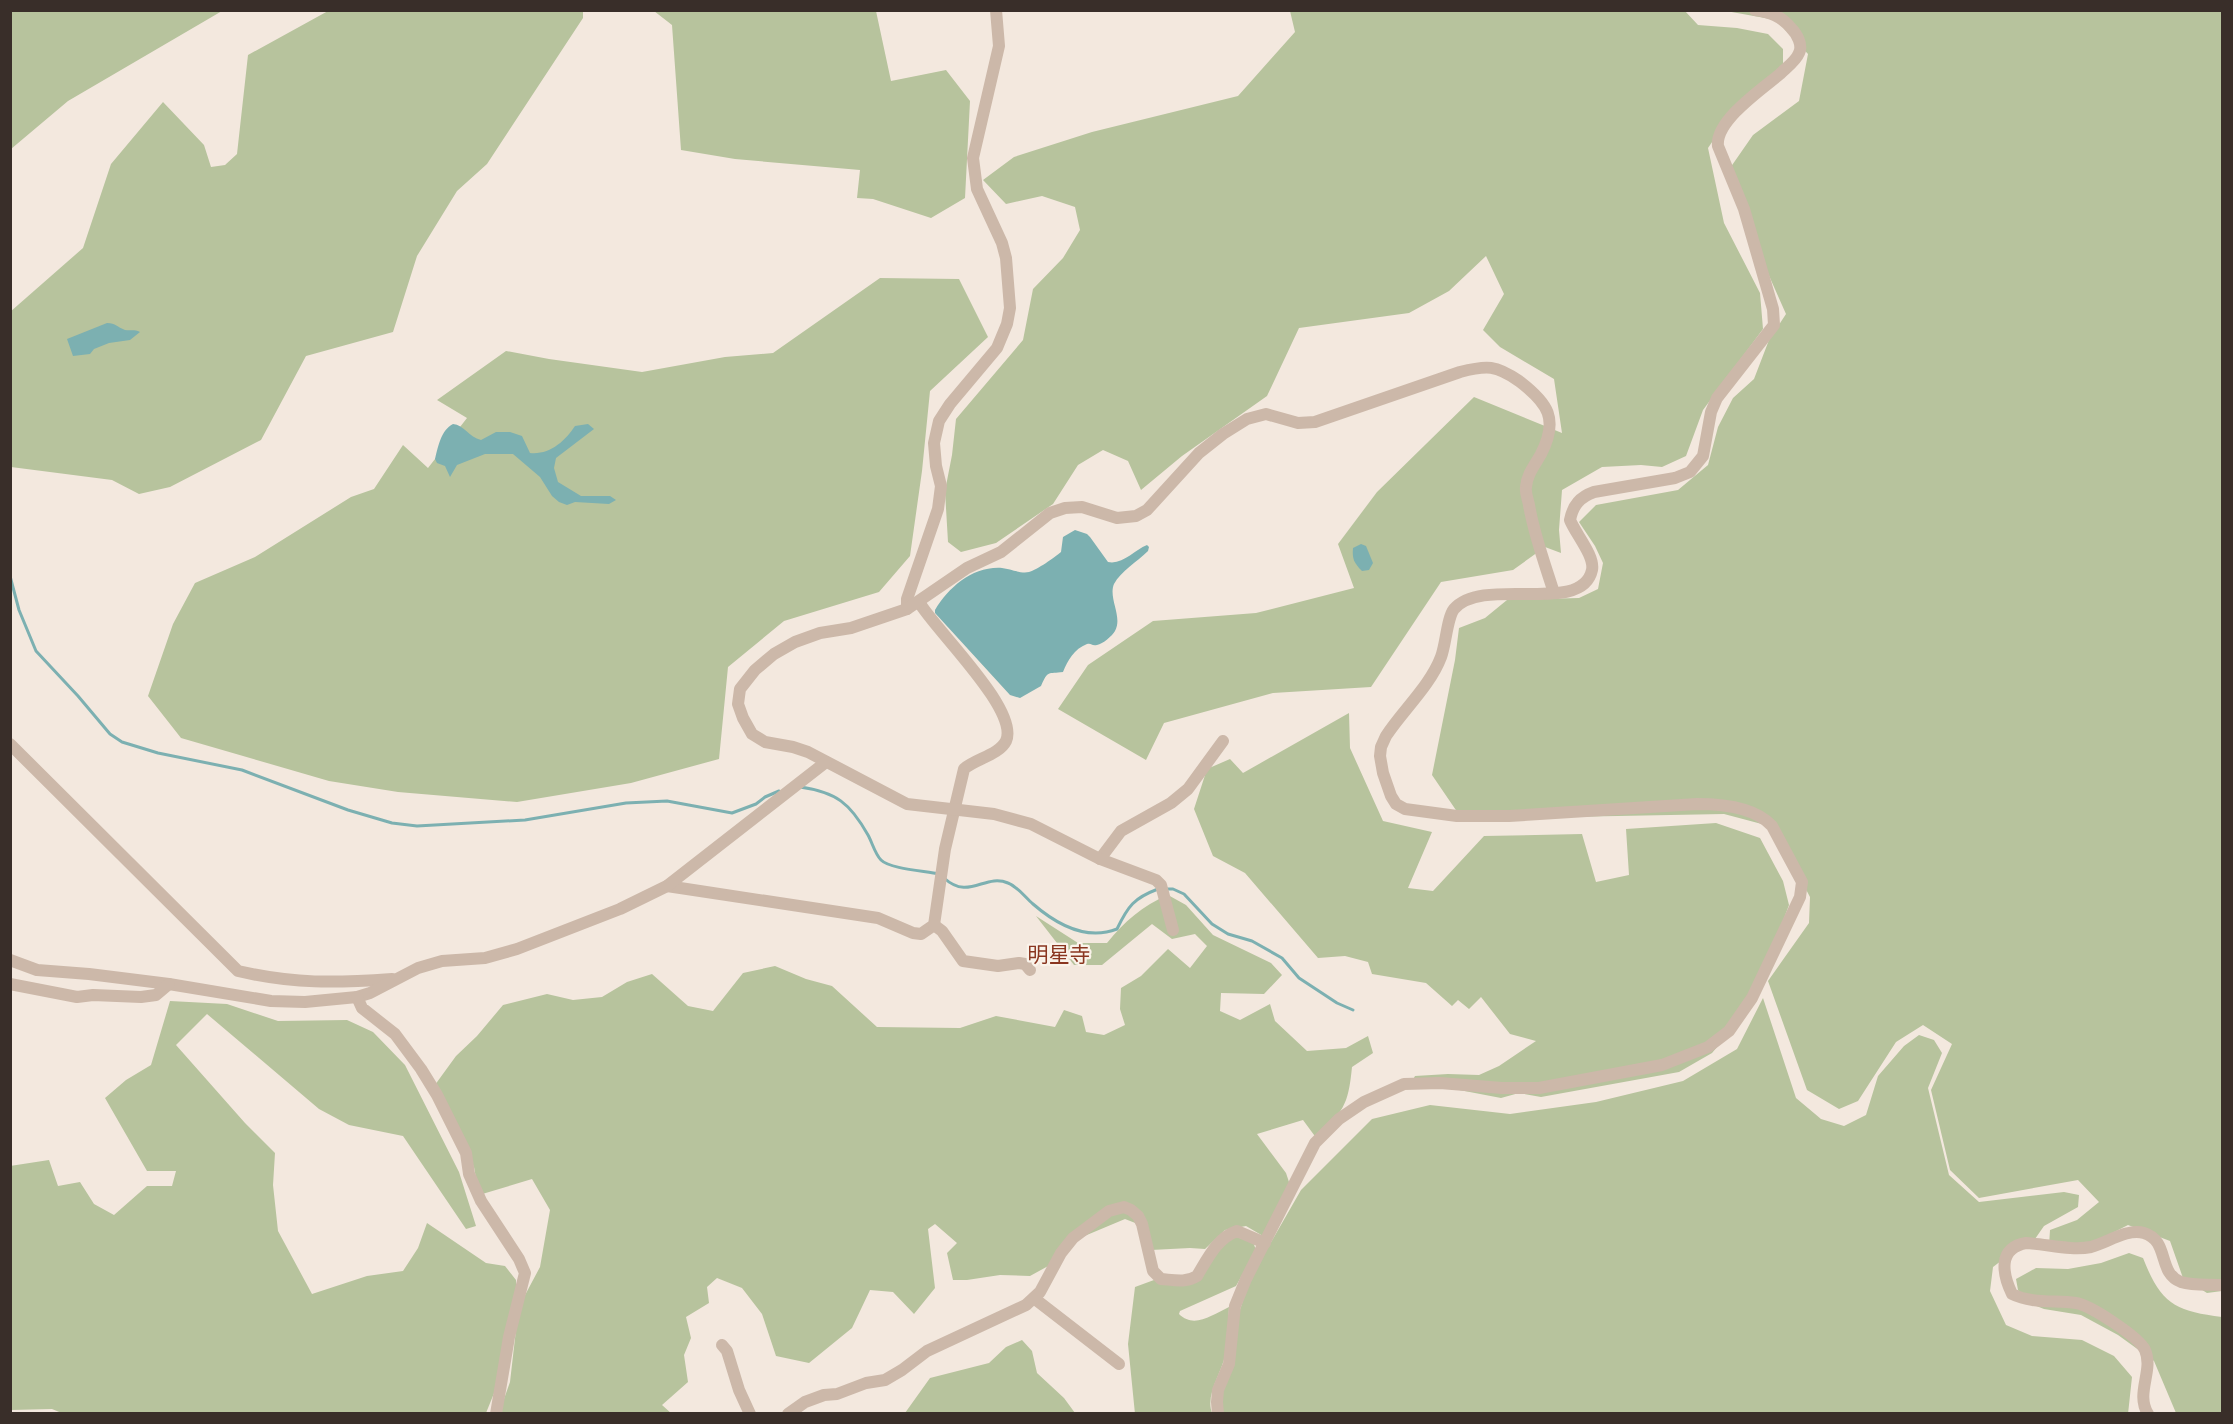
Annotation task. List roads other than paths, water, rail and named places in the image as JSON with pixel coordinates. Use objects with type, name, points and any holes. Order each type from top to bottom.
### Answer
[{"type":"street","points":[[907,609],[907,599],[938,509],[941,486],[934,443],[939,421],[950,404],[997,348],[1007,324],[1010,308],[1006,258],[1002,243],[976,189],[973,158],[999,46],[996,10]]},
{"type":"street","points":[[1218,1413],[1218,1390],[1229,1364],[1235,1306],[1254,1262],[1315,1143],[1339,1119],[1364,1102],[1404,1084],[1440,1083],[1502,1088],[1539,1088],[1662,1065],[1716,1043],[1729,1030],[1752,998],[1800,897],[1802,882],[1772,825],[1767,820],[1725,804],[1686,804],[1509,816],[1457,816],[1405,809],[1396,804],[1391,796],[1380,756],[1381,747],[1398,718],[1435,671],[1447,640],[1449,620],[1454,609],[1467,599],[1485,594],[1568,592],[1584,582],[1592,570],[1588,553],[1570,520],[1572,510],[1578,501],[1594,492],[1675,478],[1690,472],[1703,456],[1711,412],[1717,398],[1774,325],[1773,309],[1744,209],[1718,146],[1717,138],[1731,117],[1791,64],[1800,52],[1799,40],[1793,28],[1780,16],[1755,10]]},
{"type":"street","points":[[1173,930],[1161,885],[1156,880],[1100,859],[1032,824],[994,814],[907,804],[808,752],[765,742],[753,734],[743,718],[738,704],[740,689],[754,670],[774,654],[795,642],[820,633],[851,628],[907,609],[967,568],[1001,552],[1050,513],[1065,508],[1082,507],[1117,518],[1127,518],[1147,510],[1199,453],[1247,419],[1266,414],[1298,423],[1315,422],[1460,372],[1484,366],[1511,375],[1542,400],[1550,414],[1549,432],[1542,452],[1530,473],[1526,489],[1531,518],[1554,593]]},
{"type":"street","points":[[667,886],[878,918],[913,933],[921,934],[934,925],[945,849],[956,810],[959,781],[964,769],[970,763],[999,749],[1005,742],[1008,730],[998,705],[981,679],[926,615],[919,602]]},
{"type":"street","points":[[1100,859],[1128,825],[1171,803],[1188,789],[1223,741]]},
{"type":"street","points":[[10,744],[238,971],[275,979],[306,982],[396,979]]},
{"type":"street","points":[[10,960],[37,970],[169,984],[271,1001],[305,1002],[357,997],[370,993],[418,968],[442,961],[478,959],[517,949],[620,909],[667,886],[826,762]]},
{"type":"street","points":[[934,925],[942,931],[963,961],[998,966],[1019,963],[1025,964],[1030,970]]},
{"type":"street","points":[[10,984],[77,997],[93,995],[141,997],[156,995],[169,984]]},
{"type":"street","points":[[357,997],[362,1008],[395,1034],[437,1095],[466,1153],[469,1174],[481,1201],[519,1259],[525,1273],[508,1337],[496,1413]]},
{"type":"street","points":[[788,1413],[805,1402],[824,1395],[837,1394],[866,1383],[885,1380],[927,1351],[1026,1305],[1035,1299],[1060,1253],[1073,1238],[1109,1211],[1118,1208],[1131,1210],[1138,1216],[1153,1271],[1161,1279],[1188,1281],[1193,1278],[1220,1240],[1227,1234],[1237,1231],[1265,1243]]},
{"type":"street","points":[[2148,1413],[2142,1397],[2148,1368],[2144,1348],[2130,1334],[2079,1303],[2032,1300],[2012,1294],[2005,1275],[2008,1252],[2017,1244],[2026,1243],[2088,1247],[2138,1232],[2154,1237],[2159,1243],[2166,1267],[2179,1281],[2191,1284],[2223,1285]]},
{"type":"street","points":[[1035,1299],[1119,1364]]},
{"type":"street","points":[[722,1345],[727,1351],[739,1390],[750,1413]]},
{"type":"water","points":[[107,323],[115,324],[125,330],[140,332],[130,340],[109,343],[94,349],[90,354],[73,356],[67,339]]},
{"type":"water","points":[[453,424],[481,440],[496,432],[510,432],[522,436],[530,453],[537,453],[556,446],[575,426],[588,424],[594,429],[556,458],[554,468],[558,482],[581,496],[610,496],[616,500],[609,504],[575,502],[567,505],[559,502],[552,496],[540,477],[513,454],[485,454],[457,465],[450,477],[445,466],[437,463],[435,459],[443,435]]},
{"type":"water","points":[[1075,530],[1087,534],[1108,562],[1124,559],[1147,545],[1148,551],[1114,584],[1117,626],[1112,635],[1099,644],[1087,644],[1078,649],[1069,659],[1063,672],[1049,674],[1041,686],[1020,698],[1010,695],[935,613],[935,610],[955,586],[981,570],[1002,568],[1029,572],[1037,569],[1061,552],[1063,537]]},
{"type":"water","points":[[1361,544],[1366,546],[1373,563],[1369,570],[1362,571],[1353,558],[1353,548]]},
{"type":"waterway","points":[[10,576],[19,610],[36,651],[110,734],[122,742],[158,753],[242,770],[348,810],[392,823],[417,826],[525,820],[626,803],[667,801],[732,813],[756,804],[779,791]]},
{"type":"waterway","points":[[800,787],[833,796],[848,807],[868,835],[881,860],[900,868],[939,874]]},
{"type":"waterway","points":[[944,878],[961,887],[992,881],[1008,883],[1051,918],[1083,932],[1094,933],[1117,929],[1125,914],[1137,900],[1158,889]]},
{"type":"waterway","points":[[1165,889],[1173,889],[1184,894],[1212,924],[1228,934],[1252,941],[1282,958],[1299,978],[1337,1003],[1353,1010]]},
{"type":"district","name":"明星寺","points":[[1059,955]]}]
